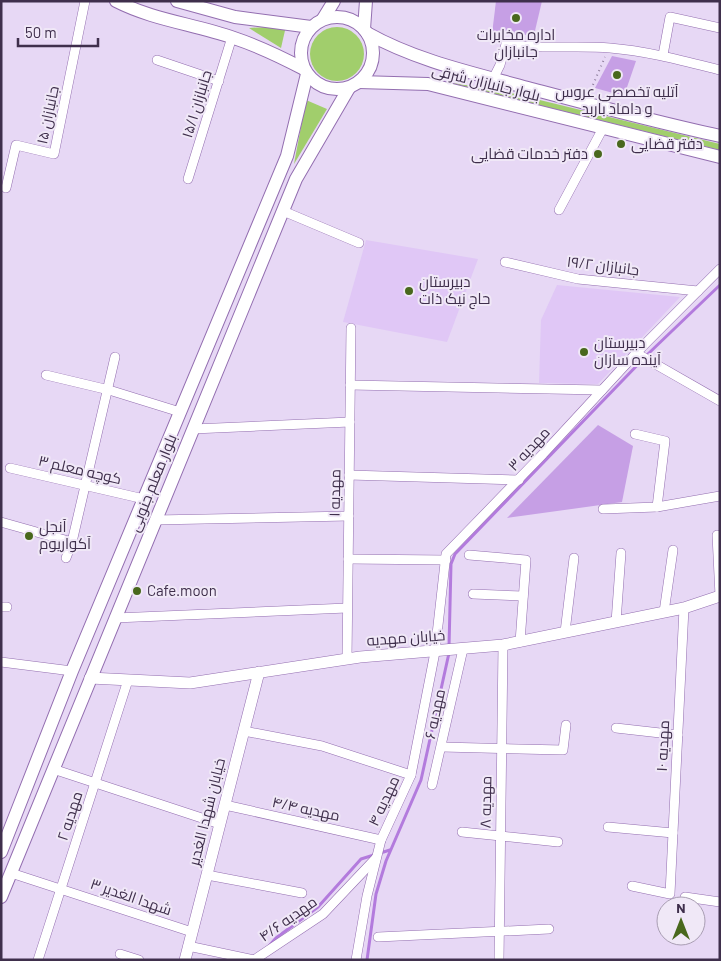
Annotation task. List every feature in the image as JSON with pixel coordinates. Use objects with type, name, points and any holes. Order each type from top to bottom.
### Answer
[{"type":"main road","points":[[116,1],[175,23],[232,37],[272,52],[305,72],[315,82],[326,88],[337,90],[354,85],[370,68],[373,59],[373,50],[366,31],[366,1]]},
{"type":"main road","points":[[177,1],[196,4],[235,17],[311,27]]},
{"type":"main road","points":[[305,72],[300,52],[302,43],[311,27],[323,19],[334,1]]},
{"type":"main road","points":[[232,37],[235,17]]},
{"type":"main road","points":[[323,19],[345,18],[366,31]]},
{"type":"main road","name":"بلوار جانبازان شرقی","points":[[366,31],[394,48],[433,62],[637,118],[720,136]]},
{"type":"main road","points":[[428,84],[433,62]]},
{"type":"main road","name":"بلوار معلم جنوبی","points":[[1,852],[72,671],[287,156],[305,72]]},
{"type":"main road","name":"بلوار جانبازان شرقی","points":[[354,85],[428,84],[602,130],[720,157]]},
{"type":"main road","name":"بلوار معلم جنوبی","points":[[1,897],[296,179],[354,85]]},
{"type":"main road","points":[[22,799],[39,805]]},
{"type":"street","name":"جانبازان ۱۵","points":[[6,188],[16,145],[54,154],[85,1]]},
{"type":"street","points":[[663,55],[670,17],[720,28]]},
{"type":"street","name":"جانبازان ۱۵/۱","points":[[188,179],[232,37]]},
{"type":"street","points":[[494,79],[506,44],[523,47],[610,48],[663,55],[720,70]]},
{"type":"street","points":[[157,60],[219,81]]},
{"type":"street","points":[[559,210],[602,130]]},
{"type":"street","points":[[283,211],[359,243]]},
{"type":"street","name":"جانبازان ۱۹/۲","points":[[505,262],[578,279],[698,290]]},
{"type":"street","name":"مهدیه ۳","points":[[435,652],[446,554],[519,480],[636,353],[720,269]]},
{"type":"street","name":"مهدیه ۱","points":[[347,659],[351,328]]},
{"type":"street","points":[[636,353],[720,401]]},
{"type":"street","points":[[66,558],[72,542],[116,356]]},
{"type":"street","points":[[46,375],[109,390],[180,412]]},
{"type":"street","points":[[350,385],[602,390]]},
{"type":"street","points":[[193,429],[350,422]]},
{"type":"street","points":[[634,434],[665,441],[657,507]]},
{"type":"street","name":"کوچه معلم ۳","points":[[10,468],[144,499]]},
{"type":"street","points":[[349,475],[519,480]]},
{"type":"street","points":[[603,509],[657,507],[720,496]]},
{"type":"street","points":[[155,520],[348,516]]},
{"type":"street","points":[[1,522],[72,542]]},
{"type":"street","points":[[717,535],[720,596]]},
{"type":"street","points":[[664,612],[673,550]]},
{"type":"street","points":[[616,622],[621,553]]},
{"type":"street","points":[[469,555],[526,560],[520,642]]},
{"type":"street","points":[[565,632],[574,558]]},
{"type":"street","points":[[348,560],[446,560]]},
{"type":"street","points":[[474,594],[523,596]]},
{"type":"street","name":"خیابان مهدیه","points":[[90,678],[190,683],[347,659],[503,646],[684,608],[720,596]]},
{"type":"street","points":[[115,618],[347,608]]},
{"type":"street","name":"مهدیه ۱۰","points":[[632,886],[670,894],[684,608]]},
{"type":"street","name":"مهدیه ۸","points":[[498,960],[503,646]]},
{"type":"street","name":"مهدیه ۶","points":[[432,786],[463,649]]},
{"type":"street","name":"مهدیه ۴","points":[[356,960],[367,896],[381,840],[411,775],[435,652]]},
{"type":"street","points":[[1,662],[72,671]]},
{"type":"street","name":"خیابان شهدا الغدیر","points":[[185,960],[259,672]]},
{"type":"street","name":"مهدیه ۲","points":[[38,960],[128,680]]},
{"type":"street","points":[[442,747],[563,750],[566,725]]},
{"type":"street","points":[[616,728],[678,735]]},
{"type":"street","points":[[244,731],[322,746],[411,775]]},
{"type":"street","points":[[53,769],[220,824]]},
{"type":"street","name":"مهدیه ۴/۴","points":[[224,805],[381,840]]},
{"type":"street","points":[[608,827],[673,833]]},
{"type":"street","points":[[462,832],[558,842]]},
{"type":"street","name":"مهدیه ۴/۶","points":[[254,960],[323,914],[378,857]]},
{"type":"street","name":"شهدا الغدیر ۳","points":[[11,873],[192,932]]},
{"type":"street","points":[[206,875],[302,893]]},
{"type":"street","points":[[706,900],[720,902]]},
{"type":"street","points":[[378,937],[499,933],[549,929]]},
{"type":"street","points":[[188,946],[254,960]]},
{"type":"street","points":[[120,954],[139,960]]},
{"type":"path","points":[[585,103],[610,48]]},
{"type":"shaded area","name":"دبیرستان حاج نیک ذات","points":[[366,240],[478,259],[447,342],[343,322]]},
{"type":"shaded area","name":"دبیرستان آینده سازان","points":[[557,285],[680,297],[598,384],[539,383],[541,320]]},
{"type":"green space","points":[[286,26],[281,48],[249,28]]},
{"type":"green space","points":[[332,27],[342,27],[352,31],[360,39],[364,54],[360,69],[352,77],[342,81],[332,81],[322,77],[314,69],[310,59],[310,49],[314,39],[322,31]]},
{"type":"green space","points":[[447,82],[503,91],[720,144],[720,150]]},
{"type":"green space","points":[[306,100],[327,109],[294,164]]},
{"type":"building","name":"اداره مخابرات جانبازان","points":[[496,1],[542,1],[534,35],[492,34]]},
{"type":"building","name":"آتلیه تخصصی عروس و داماد باربد","points":[[612,56],[636,61],[624,96],[595,88]]},
{"type":"building","points":[[598,425],[633,446],[622,502],[507,518]]},
{"type":"waterway","points":[[449,647],[451,564],[455,554],[649,353],[720,285]]},
{"type":"waterway","points":[[367,960],[376,894],[386,861],[421,780],[449,653]]},
{"type":"waterway","points":[[269,946],[276,938],[318,907],[361,859],[390,850]]},
{"type":"place","name":"اداره مخابرات جانبازان","points":[[516,18]]},
{"type":"place","name":"آتلیه تخصصی عروس و داماد باربد","points":[[617,75]]},
{"type":"place","name":"دفتر قضایی","points":[[621,144]]},
{"type":"place","name":"دفتر خدمات قضایی","points":[[598,154]]},
{"type":"place","name":"دبیرستان حاج نیک ذات","points":[[409,291]]},
{"type":"place","name":"دبیرستان آینده سازان","points":[[584,352]]},
{"type":"place","name":"آنجل آکواریوم","points":[[29,536]]},
{"type":"place","name":"Cafe.moon","points":[[137,591]]}]
